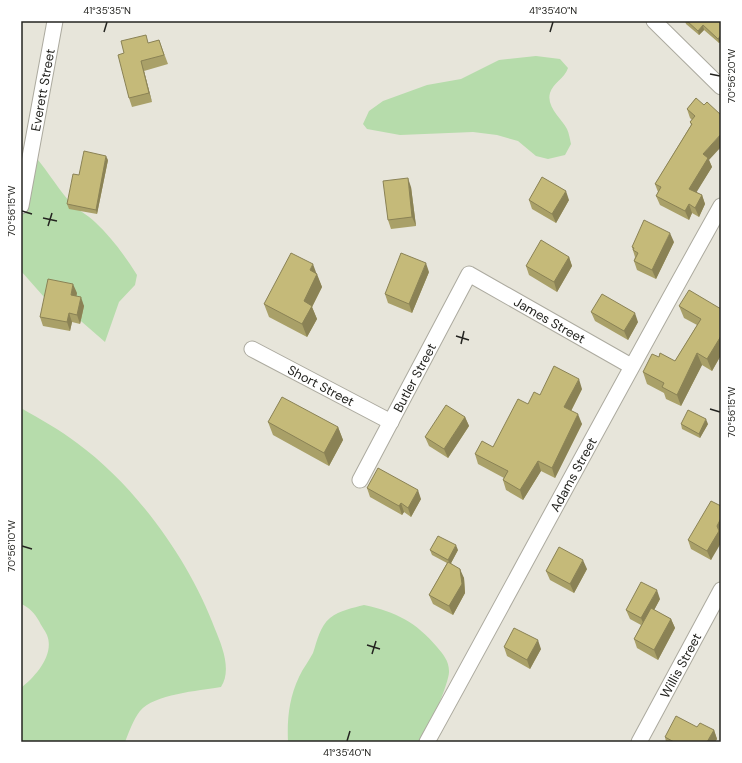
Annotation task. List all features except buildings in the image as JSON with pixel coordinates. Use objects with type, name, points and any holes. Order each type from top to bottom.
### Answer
[{"type":"street","name":"Everett Street","points":[[21,206],[55,21]]},
{"type":"street","points":[[654,21],[721,87]]},
{"type":"street","name":"Adams Street","points":[[427,742],[572,480],[631,366],[721,206]]},
{"type":"street","name":"James Street","points":[[469,274],[631,366]]},
{"type":"street","name":"Butler Street","points":[[360,480],[469,274]]},
{"type":"street","name":"Short Street","points":[[252,349],[391,422]]},
{"type":"street","name":"Willis Street","points":[[639,742],[721,590]]},
{"type":"green space","points":[[536,56],[560,59],[568,68],[552,89],[549,98],[552,108],[565,125],[569,134],[571,144],[565,155],[548,159],[536,156],[518,141],[497,135],[473,132],[400,135],[367,129],[363,124],[369,111],[383,101],[427,85],[461,79],[499,60]]},
{"type":"green space","points":[[30,151],[69,201],[92,219],[107,234],[137,275],[135,285],[119,302],[105,342],[74,315],[44,297],[21,271],[21,153]]},
{"type":"green space","points":[[21,408],[57,429],[77,443],[120,481],[140,503],[159,527],[191,577],[204,603],[223,650],[226,673],[221,687],[177,694],[147,705],[135,718],[125,742],[21,742],[21,688],[32,678],[42,665],[46,658],[49,643],[47,635],[36,616],[21,604]]},
{"type":"green space","points":[[364,605],[386,611],[405,619],[429,638],[447,661],[449,671],[446,685],[422,742],[288,742],[288,717],[293,693],[301,674],[313,653],[321,629],[334,615]]}]
